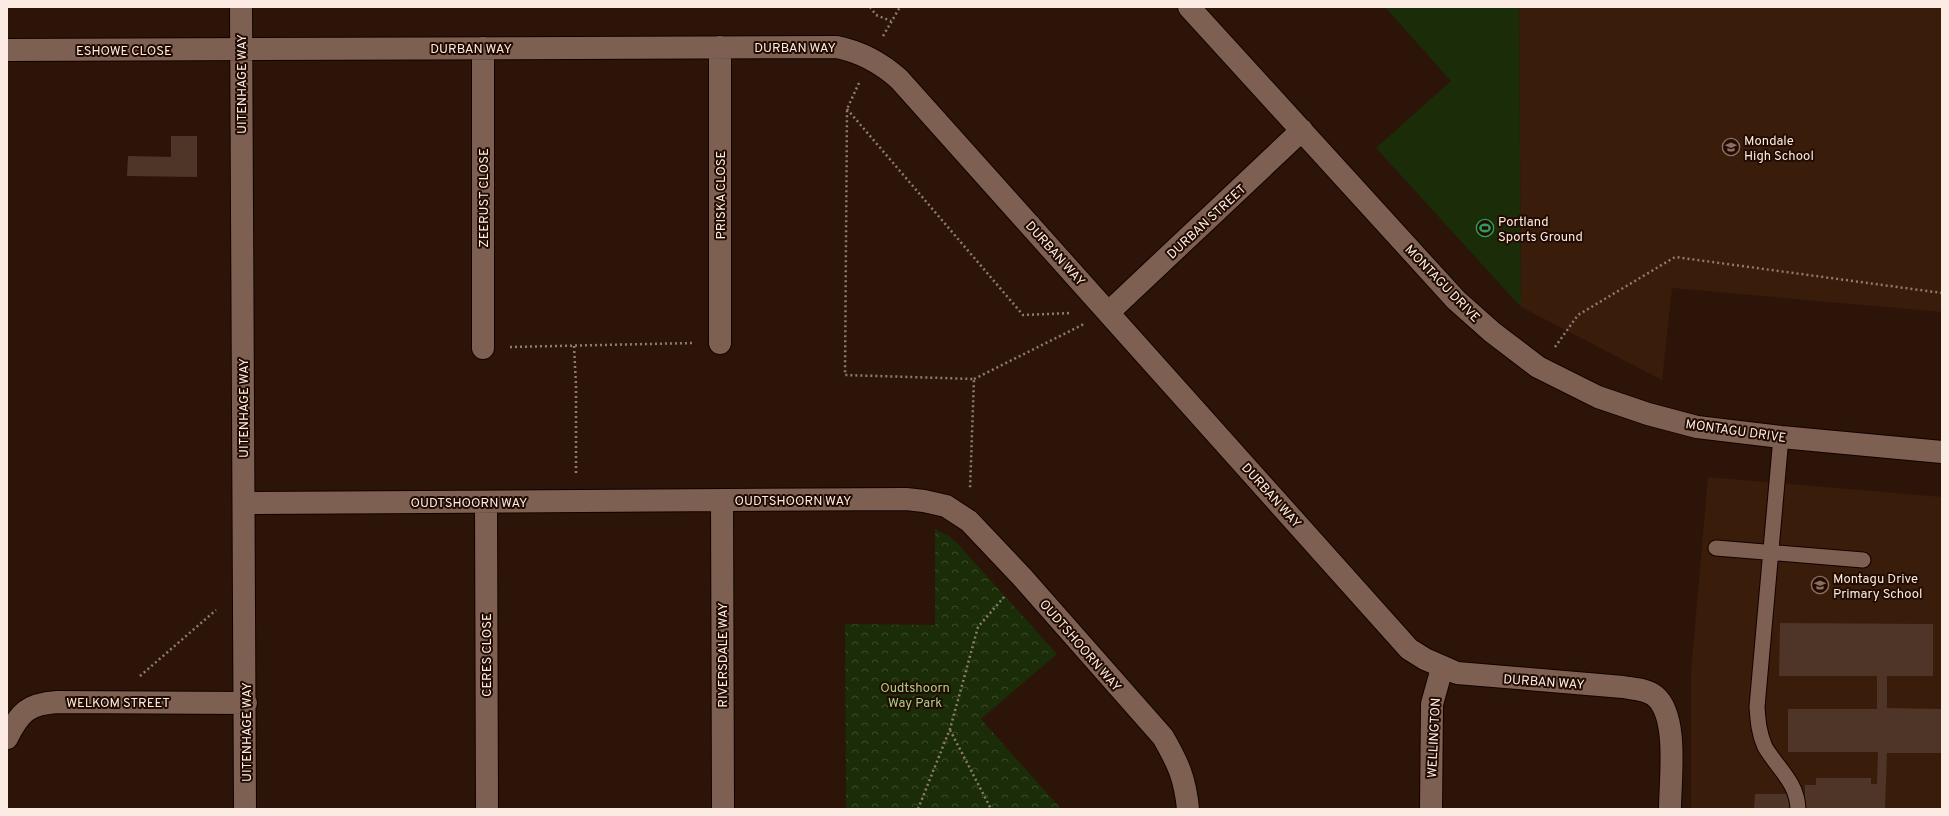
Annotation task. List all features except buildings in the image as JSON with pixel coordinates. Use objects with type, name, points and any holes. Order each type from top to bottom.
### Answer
[{"type":"street","name":"UITENHAGE WAY","points":[[241,7],[246,703],[245,809]]},
{"type":"street","name":"MONTAGU DRIVE","points":[[1188,7],[1456,300],[1492,332],[1538,367],[1598,397],[1648,414],[1697,426],[1781,437],[1942,452]]},
{"type":"street","name":"PRISKA CLOSE","points":[[720,47],[720,343]]},
{"type":"street","name":"DURBAN WAY","points":[[241,49],[837,47],[860,53],[871,58],[886,67],[899,79],[1409,649],[1442,668],[1473,675],[1623,687],[1643,690],[1655,695],[1664,706],[1670,728],[1670,809]]},
{"type":"street","name":"ZEERUST CLOSE","points":[[483,48],[483,348]]},
{"type":"street","name":"ESHOWE CLOSE","points":[[7,50],[241,49]]},
{"type":"street","name":"DURBAN STREET","points":[[1109,312],[1302,130]]},
{"type":"street","name":"OUDTSHOORN WAY","points":[[244,503],[906,499],[946,506],[969,521],[1022,578],[1163,737],[1177,762],[1186,786],[1188,809]]},
{"type":"street","name":"RIVERSDALE WAY","points":[[722,500],[722,809]]},
{"type":"street","name":"CERES CLOSE","points":[[486,502],[487,809]]},
{"type":"street","name":"WELLINGTON","points":[[1431,809],[1432,704],[1442,668]]},
{"type":"street","name":"WELKOM STREET","points":[[7,738],[20,716],[29,708],[40,703],[246,703]]},
{"type":"lane","points":[[1781,437],[1757,707],[1759,730],[1765,745],[1778,767],[1794,786],[1797,794],[1798,809]]},
{"type":"lane","points":[[1716,548],[1771,554],[1863,560]]},
{"type":"path","points":[[870,7],[876,15],[891,21]]},
{"type":"path","points":[[900,7],[871,58],[847,109],[845,375],[974,379],[1109,312]]},
{"type":"path","points":[[847,109],[1023,315],[1109,312]]},
{"type":"path","points":[[1538,367],[1553,350],[1578,315],[1675,257],[1942,293]]},
{"type":"path","points":[[483,348],[720,343]]},
{"type":"path","points":[[574,346],[576,385],[576,501]]},
{"type":"path","points":[[969,521],[974,379]]},
{"type":"path","points":[[918,809],[950,729],[978,626],[1022,578]]},
{"type":"path","points":[[109,702],[245,585]]},
{"type":"path","points":[[950,729],[991,809]]},
{"type":"shaded area","name":"Mondale High School","points":[[1519,7],[1942,7],[1942,312],[1672,288],[1662,380],[1521,307]]},
{"type":"shaded area","name":"Montagu Drive Primary School","points":[[1708,477],[1942,497],[1942,809],[1691,809],[1691,672]]},
{"type":"green space","name":"Portland Sports Ground","points":[[1385,7],[1519,7],[1521,307],[1376,148],[1451,81]]},
{"type":"green space","name":"Oudtshoorn Way Park","points":[[935,529],[949,536],[957,543],[1057,654],[981,719],[1061,809],[846,809],[845,624],[935,625]]},
{"type":"place","name":"Mondale High School","points":[[1731,147]]},
{"type":"place","name":"Portland Sports Ground","points":[[1485,228]]},
{"type":"place","name":"Montagu Drive Primary School","points":[[1820,585]]}]
